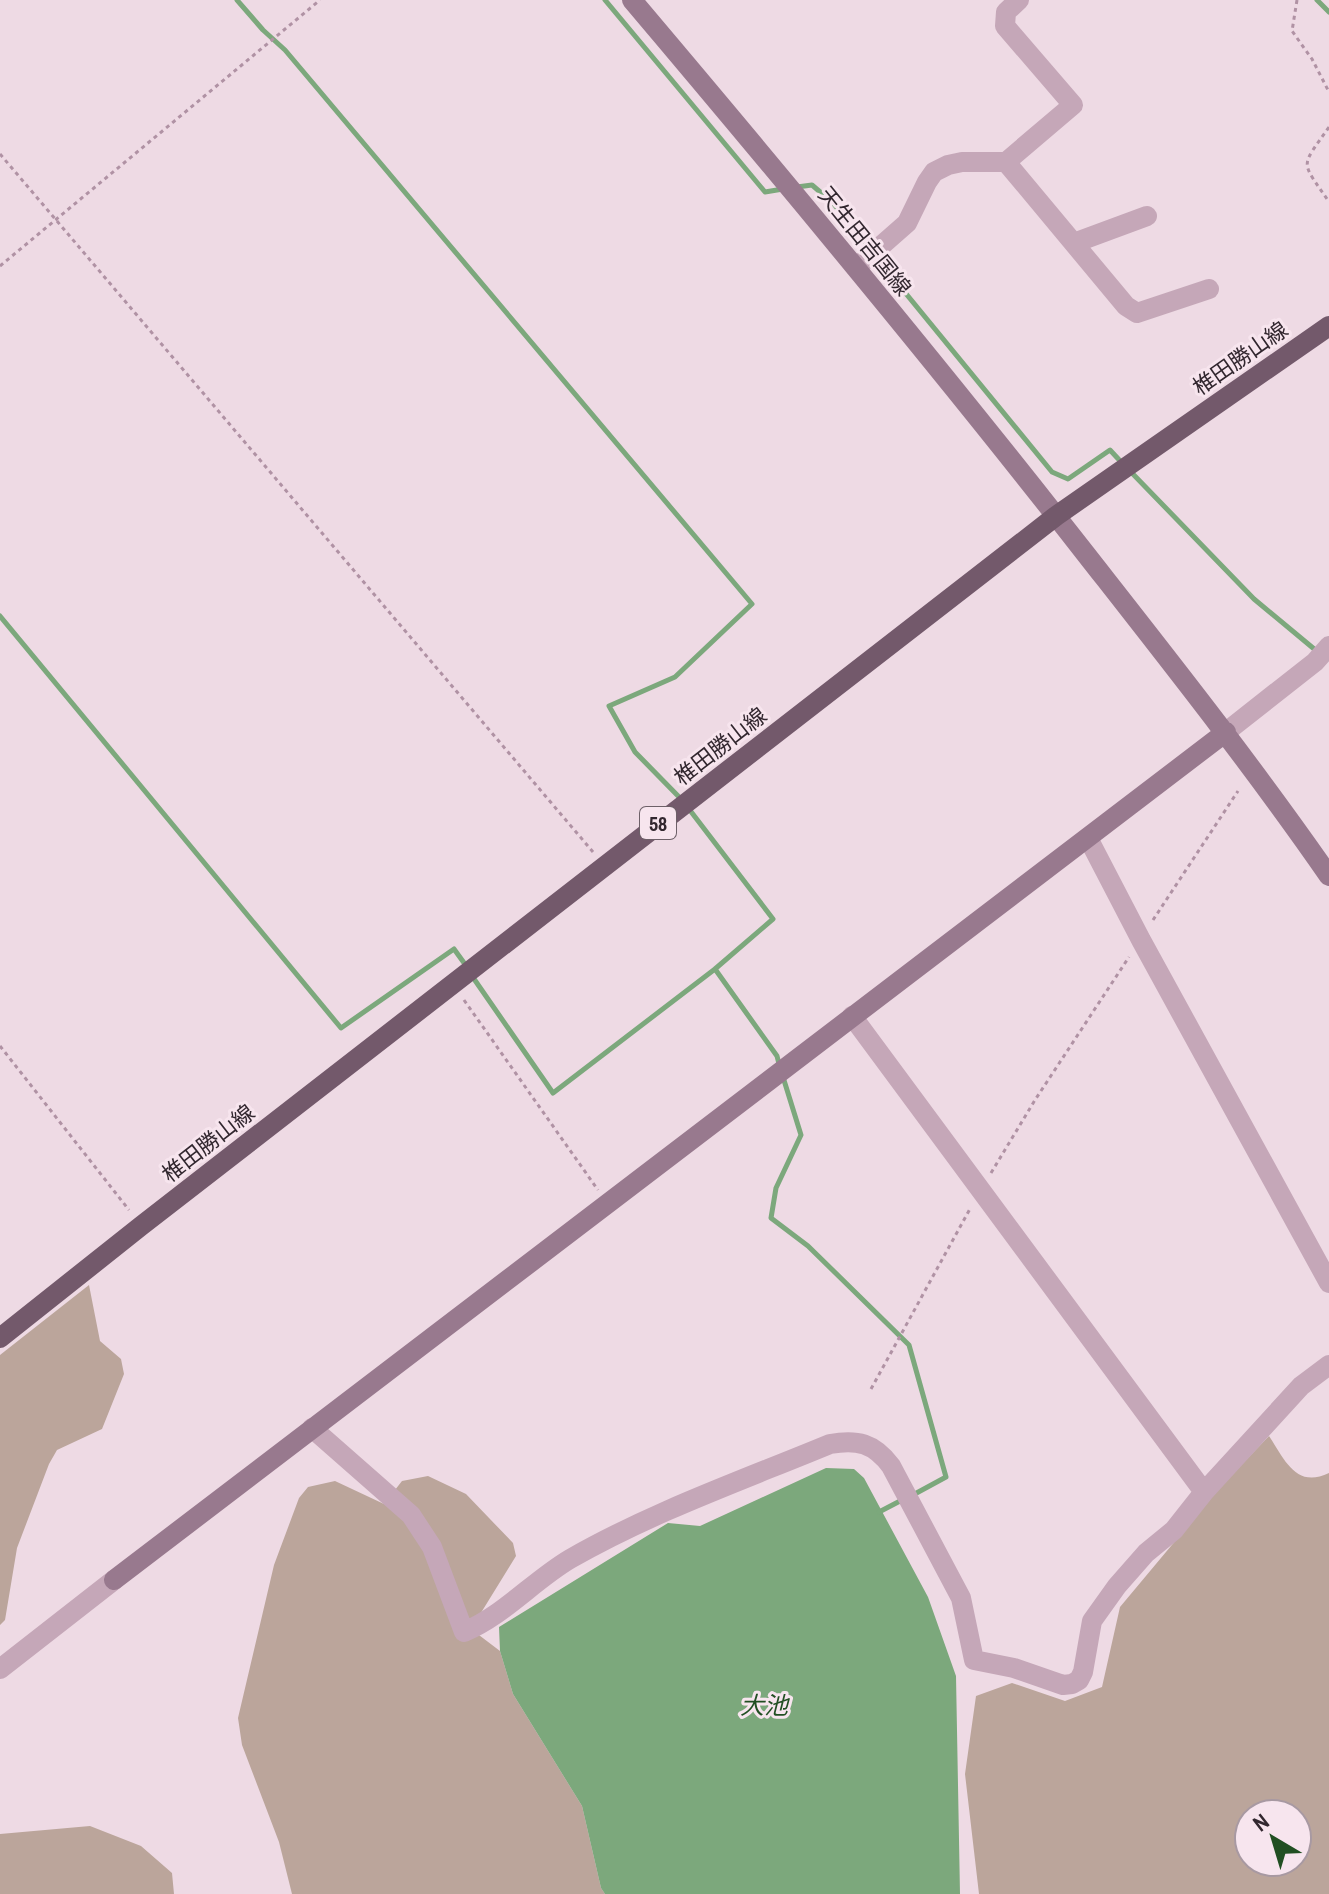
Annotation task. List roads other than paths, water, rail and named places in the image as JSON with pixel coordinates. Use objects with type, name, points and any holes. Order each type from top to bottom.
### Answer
[{"type":"main road","name":"椎田勝山線","points":[[0,1338],[1056,516],[1329,326]]},
{"type":"street","name":"天生田吉国線","points":[[632,0],[857,267],[1056,516],[1226,732],[1329,876]]},
{"type":"street","points":[[857,267],[907,223],[934,172],[962,162],[1006,162],[1073,105],[1005,26],[1006,12],[1019,0]]},
{"type":"street","points":[[1006,162],[1126,306],[1137,313],[1209,289]]},
{"type":"street","points":[[1074,243],[1147,216]]},
{"type":"street","points":[[0,1669],[1226,732],[1315,662],[1329,646]]},
{"type":"street","points":[[1088,838],[1329,1283]]},
{"type":"street","points":[[852,1016],[1204,1492]]},
{"type":"street","points":[[312,1428],[411,1515],[432,1547],[464,1632],[488,1621],[547,1574],[618,1535],[830,1444],[850,1440],[867,1444],[881,1452],[891,1466],[947,1569],[961,1598],[974,1660],[1014,1668],[1063,1685],[1079,1680],[1083,1672],[1088,1635],[1099,1609],[1146,1553],[1174,1530],[1204,1492],[1301,1386],[1329,1365]]},
{"type":"water","name":"大池","points":[[826,1468],[854,1469],[864,1478],[928,1597],[956,1676],[960,1894],[605,1894],[582,1806],[513,1694],[500,1651],[499,1627],[668,1523],[700,1526]]},
{"type":"waterway","points":[[237,0],[285,50],[752,604],[675,677],[609,706],[635,752],[683,801]]},
{"type":"waterway","points":[[605,0],[765,192],[783,189]]},
{"type":"waterway","points":[[1317,0],[1329,12]]},
{"type":"waterway","points":[[797,187],[812,185],[833,203],[870,249]]},
{"type":"waterway","points":[[876,257],[1052,472],[1068,479],[1110,450],[1123,464]]},
{"type":"waterway","points":[[1130,471],[1254,599],[1319,653]]},
{"type":"waterway","points":[[0,616],[341,1028],[454,949],[467,967]]},
{"type":"waterway","points":[[689,809],[773,919],[715,969]]},
{"type":"waterway","points":[[472,976],[553,1093],[715,969],[777,1056],[779,1064]]},
{"type":"waterway","points":[[783,1077],[801,1135],[776,1188],[771,1218],[808,1246],[909,1345],[946,1477],[911,1496]]},
{"type":"waterway","points":[[879,1512],[902,1500]]}]
